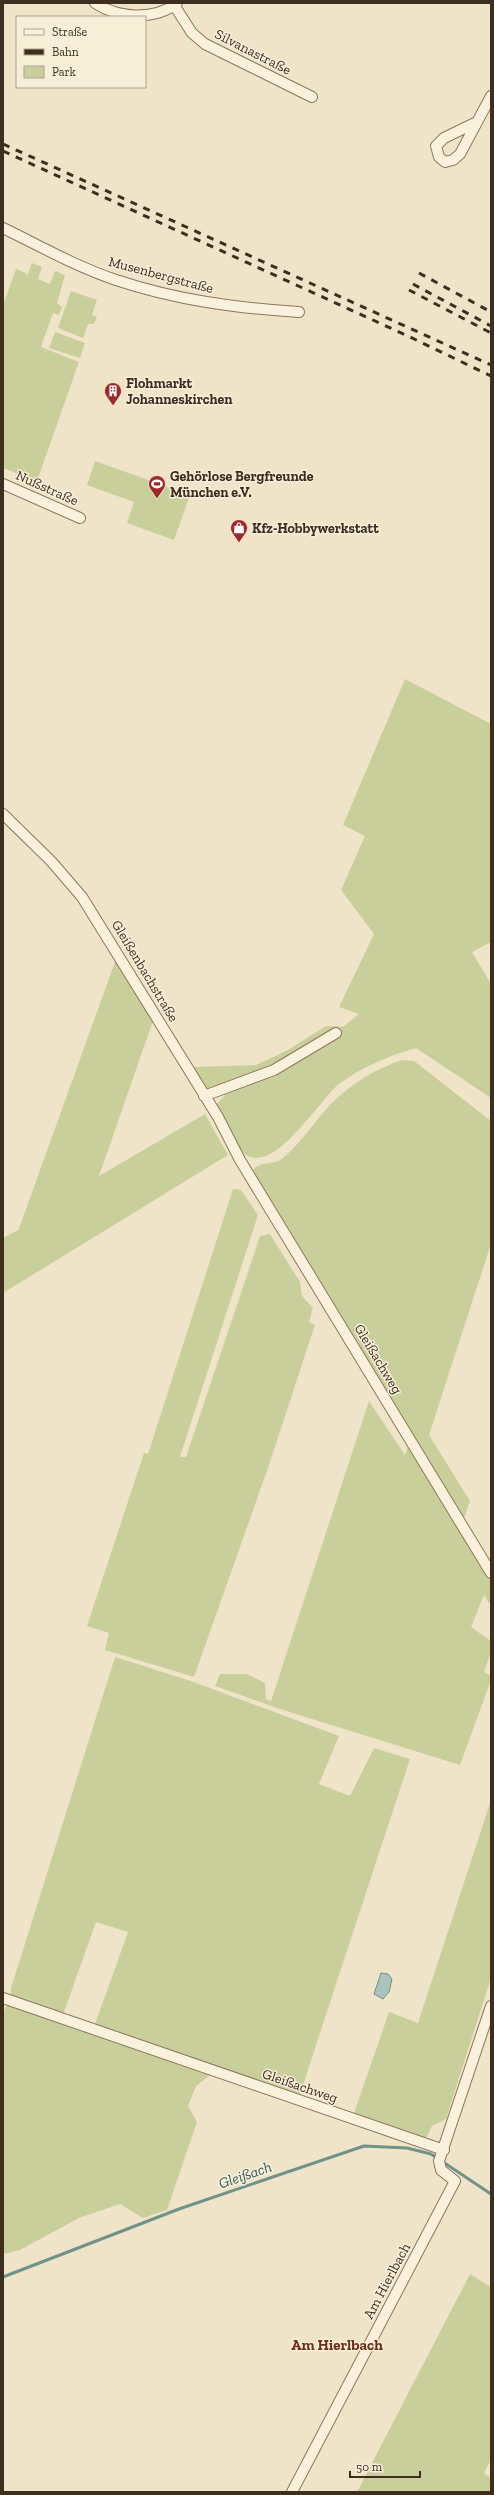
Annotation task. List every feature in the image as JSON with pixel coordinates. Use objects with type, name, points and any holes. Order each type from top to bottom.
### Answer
[{"type":"street","points":[[95,3],[122,15],[134,16],[160,11],[176,4]]},
{"type":"street","name":"Silvanastraße","points":[[176,4],[192,33],[205,44],[312,96]]},
{"type":"street","points":[[477,122],[491,96]]},
{"type":"street","name":"Musenbergstraße","points":[[3,228],[98,273],[145,289],[208,303],[299,312]]},
{"type":"street","name":"Nußstraße","points":[[3,484],[80,518]]},
{"type":"street","name":"Gleißenbachstraße","points":[[3,814],[51,861],[82,897],[204,1096],[240,1160]]},
{"type":"street","points":[[204,1096],[274,1070],[336,1032]]},
{"type":"street","name":"Gleißachweg","points":[[240,1160],[491,1573]]},
{"type":"street","name":"Gleißachweg","points":[[3,1998],[441,2156]]},
{"type":"street","points":[[441,2156],[491,2006]]},
{"type":"street","name":"Am Hierlbach","points":[[292,2492],[455,2181],[442,2170],[441,2156]]},
{"type":"green space","points":[[32,263],[42,267],[38,279],[50,284],[55,271],[65,275],[57,303],[62,307],[59,315],[53,313],[41,347],[79,362],[37,481],[3,468],[3,305],[16,269],[26,273],[27,276]]},
{"type":"green space","points":[[71,291],[97,300],[92,315],[97,317],[94,324],[88,324],[83,338],[58,328]]},
{"type":"green space","points":[[55,332],[85,343],[80,358],[49,348]]},
{"type":"green space","name":"Gehörlose Bergfreunde München e.V.","points":[[95,461],[190,495],[174,540],[127,523],[134,502],[87,485]]},
{"type":"green space","points":[[405,679],[491,724],[491,942],[472,952],[491,984],[491,1098],[416,1048],[395,1055],[357,1072],[339,1084],[331,1092],[285,1144],[272,1153],[259,1158],[248,1156],[237,1147],[233,1141],[215,1106],[225,1095],[220,1087],[206,1091],[192,1067],[256,1065],[288,1050],[326,1026],[343,1027],[359,1014],[339,1007],[374,934],[341,890],[365,836],[343,825]]},
{"type":"green space","points":[[116,959],[154,1018],[99,1176],[205,1114],[228,1155],[3,1293],[3,1238],[18,1230],[17,1234]]},
{"type":"green space","points":[[402,1060],[414,1061],[491,1121],[491,1244],[429,1435],[470,1501],[464,1518],[253,1170],[260,1165],[276,1162],[283,1158],[296,1146],[330,1105],[354,1084],[382,1068]]},
{"type":"green space","points":[[233,1189],[241,1190],[258,1215],[180,1457],[186,1457],[260,1236],[270,1234],[300,1282],[302,1296],[313,1308],[309,1322],[315,1325],[268,1468],[194,1677],[105,1650],[109,1633],[87,1626],[144,1453],[148,1454]]},
{"type":"green space","points":[[369,1401],[405,1455],[409,1443],[491,1579],[491,1606],[484,1595],[471,1627],[491,1641],[491,1652],[484,1672],[491,1676],[491,1680],[460,1765],[277,1708],[215,1686],[220,1674],[247,1674],[265,1683],[266,1699],[271,1701]]},
{"type":"green space","points":[[115,1657],[191,1681],[339,1736],[319,1784],[350,1796],[374,1748],[410,1759],[299,2097],[94,2027],[128,1932],[96,1922],[63,2015],[22,2001],[11,1995],[11,1988]]},
{"type":"green space","points":[[491,1800],[491,1978],[446,2119],[432,2126],[426,2138],[354,2113],[389,2012],[418,2023]]},
{"type":"green space","points":[[9,2005],[213,2073],[196,2086],[188,2106],[197,2122],[167,2210],[143,2218],[120,2204],[79,2218],[20,2250],[3,2254],[3,2013],[6,2006]]},
{"type":"green space","points":[[470,2274],[491,2287],[491,2460],[484,2473],[491,2478],[491,2492],[357,2492]]},
{"type":"water","points":[[381,1973],[388,1974],[392,1979],[389,1992],[383,1999],[374,1994]]},
{"type":"waterway","name":"Gleißach","points":[[3,2277],[179,2209],[364,2146],[407,2148],[431,2154],[491,2194]]},
{"type":"railway","points":[[3,144],[491,365]]},
{"type":"railway","points":[[3,151],[410,337],[491,376]]},
{"type":"railway","points":[[419,273],[491,312]]},
{"type":"railway","points":[[413,284],[491,326]]},
{"type":"railway","points":[[409,290],[491,333]]},
{"type":"place","name":"Flohmarkt Johanneskirchen","points":[[113,406]]},
{"type":"place","name":"Gehörlose Bergfreunde München e.V.","points":[[157,499]]},
{"type":"place","name":"Kfz-Hobbywerkstatt","points":[[239,543]]},
{"type":"district","name":"Am Hierlbach","points":[[337,2345]]}]
